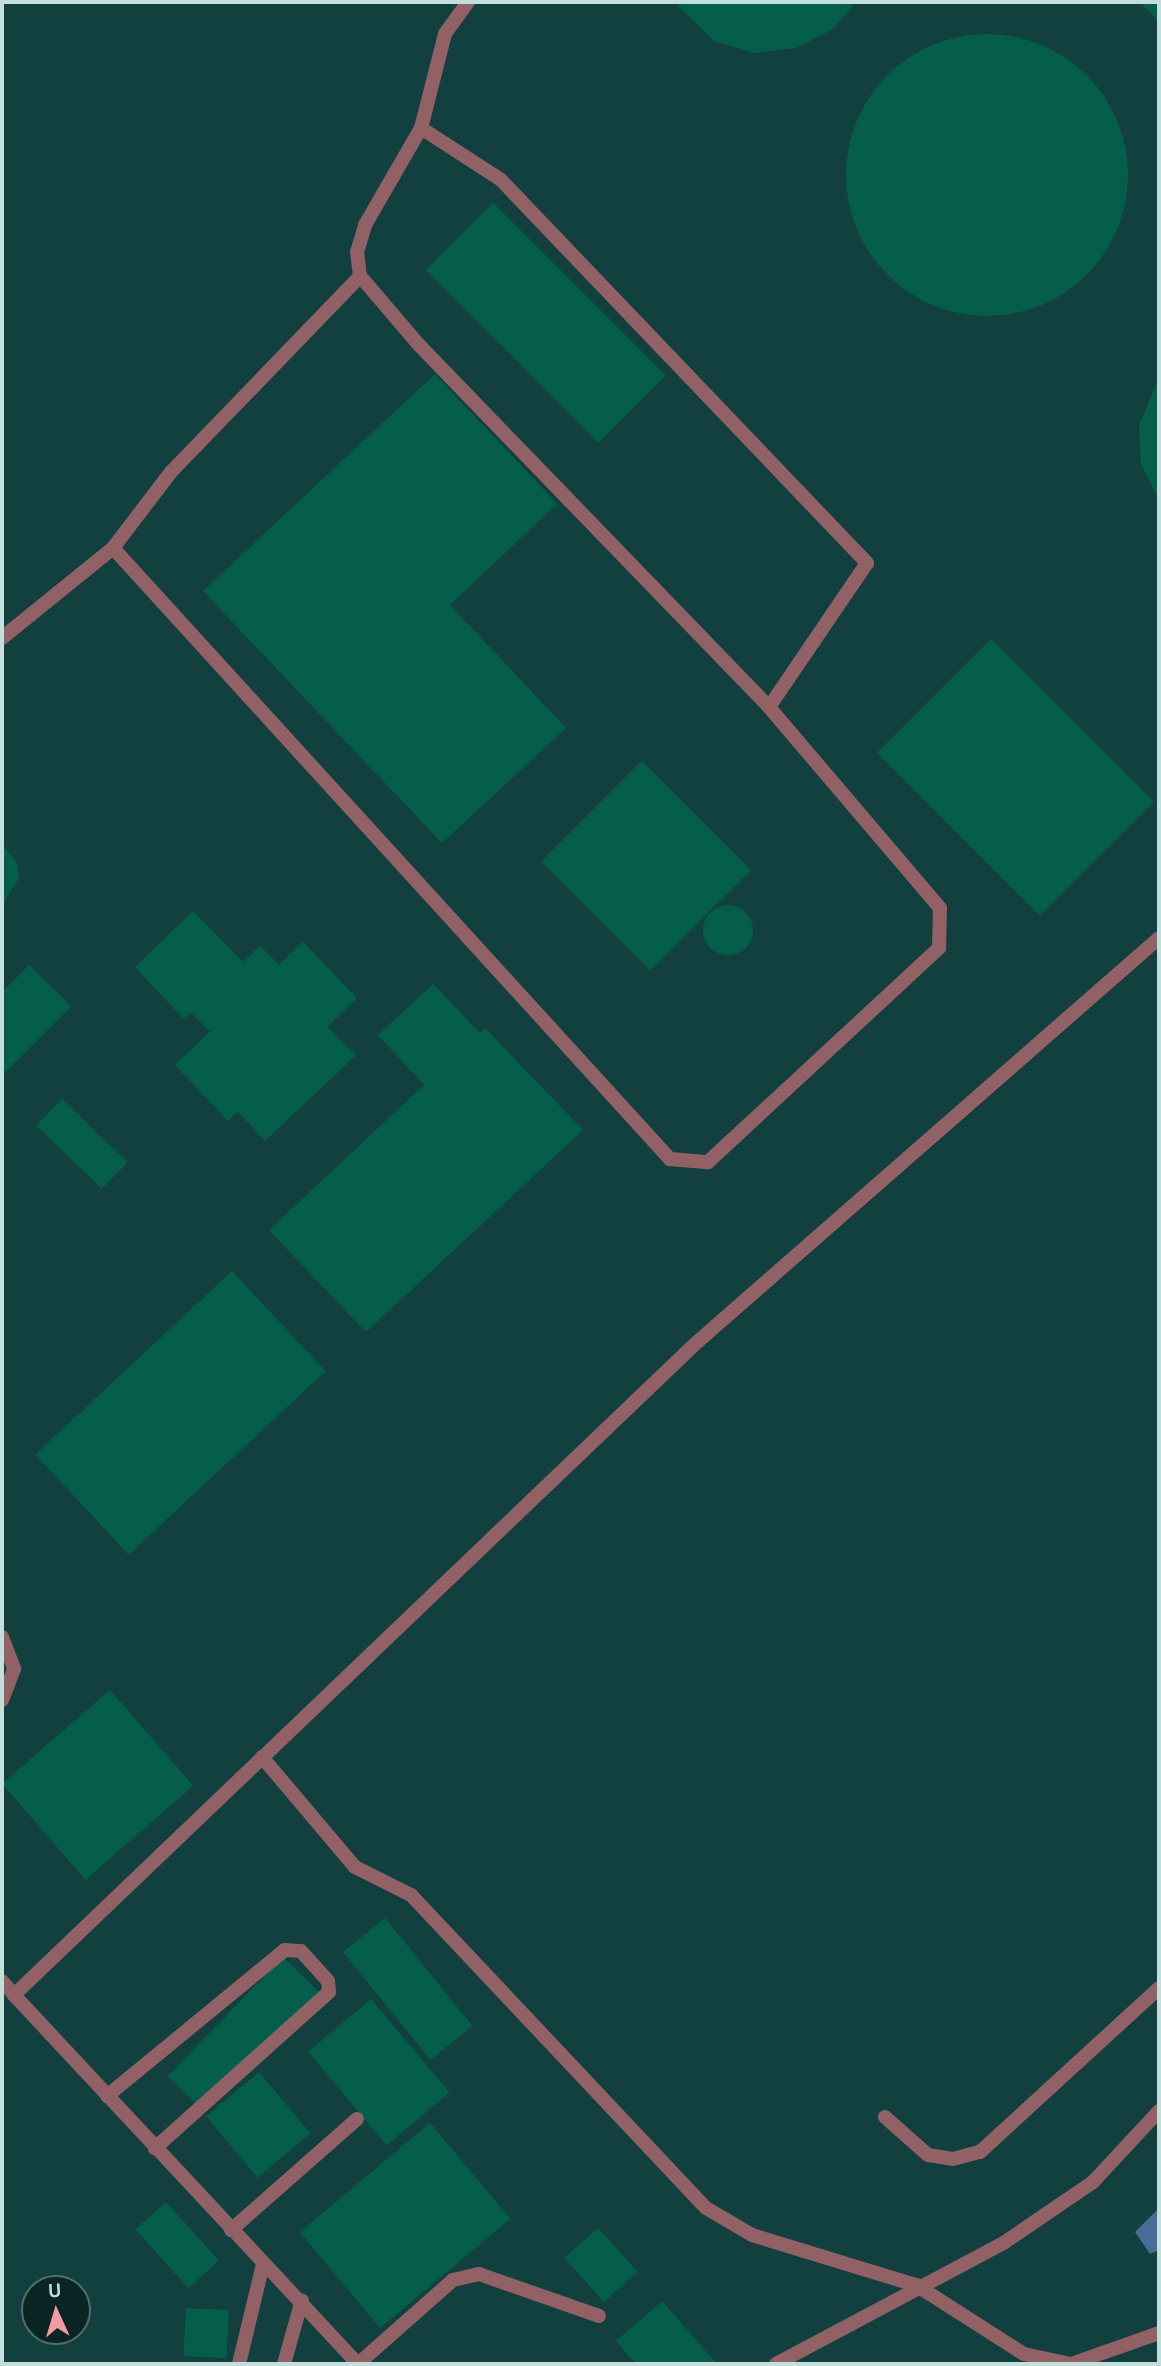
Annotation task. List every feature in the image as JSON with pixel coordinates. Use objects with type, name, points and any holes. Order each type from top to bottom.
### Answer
[{"type":"lane","points":[[113,548],[670,1159],[708,1162],[939,948],[940,908],[769,707],[419,345],[360,276],[358,252],[365,225],[421,128],[445,34],[468,2]]},
{"type":"lane","points":[[421,128],[501,180],[867,564],[769,707]]},
{"type":"lane","points":[[2,638],[113,548],[171,472],[360,276]]},
{"type":"lane","points":[[14,1994],[695,1344],[1159,938]]},
{"type":"lane","points":[[2,1637],[14,1669],[2,1700]]},
{"type":"lane","points":[[262,1757],[355,1867],[411,1895],[706,2208],[752,2235],[916,2285],[1024,2354],[1071,2364],[1159,2333]]},
{"type":"lane","points":[[107,2096],[285,1950],[300,1951],[310,1961],[328,1981],[329,1992],[155,2148]]},
{"type":"lane","points":[[2,1981],[231,2230],[302,2300],[358,2364],[453,2280],[479,2274],[599,2316]]},
{"type":"lane","points":[[885,2117],[928,2155],[953,2159],[981,2152],[1159,1988]]},
{"type":"lane","points":[[776,2364],[916,2285],[1004,2242],[1093,2182],[1159,2111]]},
{"type":"lane","points":[[231,2230],[357,2119]]},
{"type":"lane","points":[[239,2364],[263,2264]]},
{"type":"lane","points":[[284,2364],[302,2300]]},
{"type":"water","points":[[1159,2208],[1159,2250],[1150,2254],[1135,2232]]},
{"type":"building","points":[[674,2],[856,2],[833,29],[796,48],[754,53],[714,41]]},
{"type":"building","points":[[1140,2],[1159,2],[1159,22]]},
{"type":"building","points":[[1001,34],[1015,36],[1054,50],[1087,75],[1105,96],[1118,121],[1126,147],[1126,203],[1118,229],[1105,254],[1087,275],[1066,293],[1041,306],[1015,314],[973,316],[959,314],[920,300],[897,284],[878,265],[862,242],[848,203],[846,161],[848,147],[862,108],[878,85],[897,66],[920,50],[959,36]]},
{"type":"building","points":[[493,203],[666,376],[598,443],[426,270]]},
{"type":"building","points":[[435,374],[557,504],[450,605],[566,728],[442,843],[203,591]]},
{"type":"building","points":[[1159,378],[1159,500],[1141,464],[1139,425]]},
{"type":"building","points":[[991,639],[1154,802],[1040,915],[877,753]]},
{"type":"building","points":[[642,761],[751,870],[650,970],[542,861]]},
{"type":"building","points":[[2,844],[17,863],[19,878],[2,905]]},
{"type":"building","points":[[728,905],[746,912],[753,930],[746,948],[728,955],[710,948],[703,930],[710,912]]},
{"type":"building","points":[[193,911],[243,962],[260,946],[279,965],[303,942],[357,998],[327,1027],[356,1055],[265,1141],[238,1112],[228,1121],[175,1065],[210,1031],[191,1012],[184,1019],[135,967]]},
{"type":"building","points":[[29,965],[71,1006],[2,1075],[2,992]]},
{"type":"building","points":[[433,984],[480,1033],[485,1028],[583,1130],[366,1332],[269,1230],[424,1085],[378,1035]]},
{"type":"building","points":[[62,1099],[127,1162],[102,1189],[36,1126]]},
{"type":"building","points":[[232,1271],[325,1371],[129,1555],[35,1454]]},
{"type":"building","points":[[110,1690],[193,1786],[85,1880],[2,1784]]},
{"type":"building","points":[[385,1918],[472,2026],[431,2060],[343,1952]]},
{"type":"building","points":[[283,1957],[320,1993],[205,2113],[168,2076]]},
{"type":"building","points":[[371,1999],[449,2092],[387,2145],[308,2052]]},
{"type":"building","points":[[259,2072],[310,2133],[258,2178],[206,2116]]},
{"type":"building","points":[[430,2123],[510,2219],[380,2328],[300,2232]]},
{"type":"building","points":[[166,2202],[219,2261],[188,2288],[136,2229]]},
{"type":"building","points":[[598,2228],[637,2272],[604,2302],[565,2258]]},
{"type":"building","points":[[662,2301],[717,2364],[636,2364],[616,2341]]},
{"type":"building","points":[[186,2308],[229,2310],[226,2358],[183,2356]]}]
